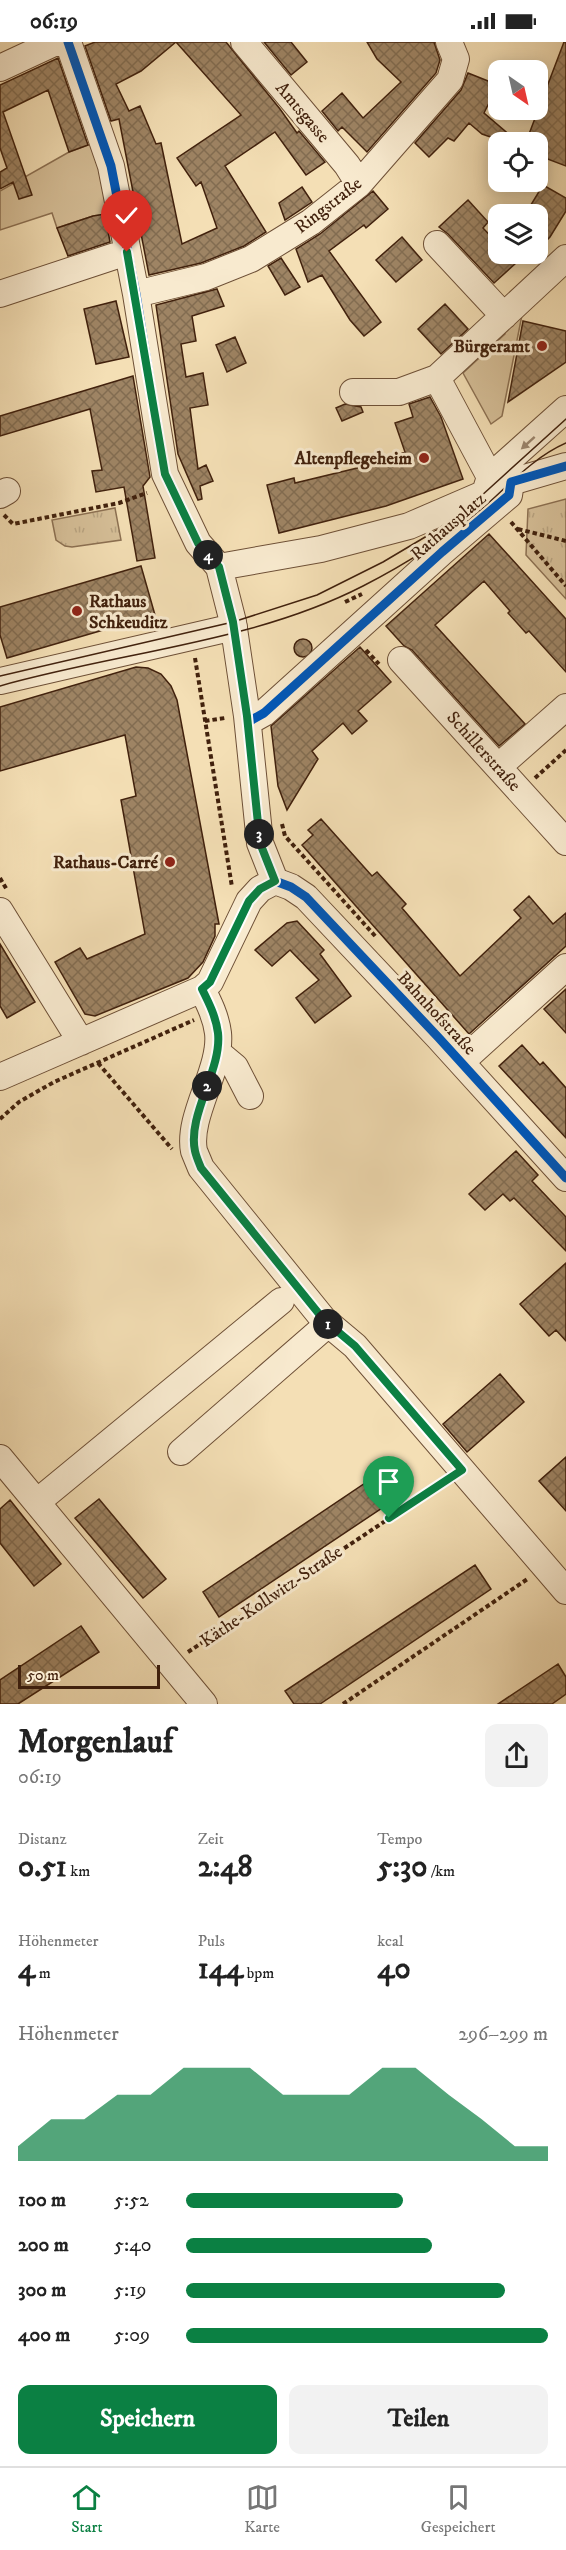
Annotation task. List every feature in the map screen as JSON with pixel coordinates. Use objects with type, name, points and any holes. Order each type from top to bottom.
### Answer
[{"type":"street","points":[[0,68],[56,42]]},
{"type":"street","points":[[68,42],[111,166],[136,294],[165,474],[198,543],[219,567],[234,627],[241,719],[260,843],[275,881],[260,889],[249,901],[210,982],[207,997],[218,1034],[217,1052],[194,1133],[195,1151],[201,1168],[328,1324],[355,1346],[566,1591]]},
{"type":"street","name":"Amtsgasse","points":[[244,42],[347,165],[359,184]]},
{"type":"street","name":"Ringstraße","points":[[136,294],[206,277],[251,259],[311,222],[359,184],[450,80],[456,59],[449,42]]},
{"type":"street","points":[[437,244],[504,316]]},
{"type":"street","points":[[0,294],[62,267],[127,252]]},
{"type":"street","points":[[353,392],[399,392],[437,378],[566,258]]},
{"type":"street","points":[[437,378],[496,489]]},
{"type":"street","name":"Rathausplatz","points":[[241,719],[264,713],[399,590],[496,489],[566,409]]},
{"type":"street","points":[[219,567],[321,549],[409,526],[496,489],[566,466]]},
{"type":"street","points":[[0,681],[234,627]]},
{"type":"street","name":"Schillerstraße","points":[[401,660],[566,842]]},
{"type":"street","points":[[498,767],[566,707]]},
{"type":"street","name":"Bahnhofstraße","points":[[275,881],[291,887],[306,897],[566,1178]]},
{"type":"street","points":[[4,902],[81,1042]]},
{"type":"street","points":[[461,1062],[566,967]]},
{"type":"street","points":[[0,1077],[81,1042],[207,997]]},
{"type":"street","points":[[217,1052],[235,1067],[250,1096]]},
{"type":"street","points":[[37,1502],[281,1301]]},
{"type":"street","points":[[181,1452],[328,1324]]},
{"type":"street","points":[[0,1458],[204,1704]]},
{"type":"path","points":[[496,489],[518,529],[566,586]]},
{"type":"path","points":[[2,498],[9,522],[13,524],[119,503],[147,493]]},
{"type":"path","points":[[518,529],[566,541]]},
{"type":"path","points":[[194,654],[232,892]]},
{"type":"path","points":[[205,721],[241,719]]},
{"type":"path","points":[[520,791],[566,750]]},
{"type":"path","points":[[280,820],[285,836],[382,942]]},
{"type":"path","points":[[0,878],[4,902]]},
{"type":"path","points":[[0,1119],[19,1102],[54,1082],[190,1023],[207,997]]},
{"type":"path","points":[[98,1063],[176,1153]]},
{"type":"path","points":[[343,1704],[546,1567]]},
{"type":"green space","points":[[93,143],[108,214],[93,216],[57,228],[52,213],[0,230],[0,191],[69,152]]},
{"type":"green space","points":[[522,315],[502,416],[491,424],[463,373],[505,334],[504,324]]},
{"type":"green space","points":[[566,499],[566,599],[526,555],[528,509]]},
{"type":"green space","points":[[115,508],[121,540],[72,547],[65,546],[56,540],[52,520]]},
{"type":"building","points":[[95,42],[176,42],[226,42],[297,133],[299,131],[325,162],[306,175],[275,132],[225,166],[266,232],[244,246],[201,263],[149,275],[119,119],[111,121],[85,46]],"holes":[[[176,42],[241,115],[177,158],[196,186],[201,182],[217,228],[182,244],[161,143],[156,144],[140,106],[129,111],[116,84],[141,71]]]},
{"type":"building","points":[[264,42],[291,42],[307,62],[291,75]]},
{"type":"building","points":[[367,42],[434,42],[440,60],[436,73],[367,152],[342,127],[338,131],[322,111],[342,93],[363,118],[401,82],[377,59]]},
{"type":"building","points":[[564,42],[566,42],[566,166],[548,159],[548,132],[530,132],[534,120],[548,120],[548,84]]},
{"type":"building","points":[[58,58],[88,145],[69,152],[48,90],[3,112],[32,195],[19,199],[13,182],[0,189],[0,172],[7,168],[0,148],[0,85]]},
{"type":"building","points":[[468,73],[488,81],[488,105],[484,113],[488,120],[492,120],[506,132],[488,132],[488,136],[469,123],[454,141],[448,138],[429,157],[415,143],[461,90]]},
{"type":"building","points":[[302,187],[312,202],[285,220],[279,203]]},
{"type":"building","points":[[548,188],[566,198],[566,211],[548,239],[548,204],[531,204],[539,192],[548,192]]},
{"type":"building","points":[[373,191],[388,209],[366,228],[364,225],[329,251],[381,322],[364,336],[350,320],[322,275],[308,282],[296,249],[320,234]]},
{"type":"building","points":[[468,200],[488,222],[483,228],[488,233],[488,264],[515,264],[494,283],[439,227]]},
{"type":"building","points":[[105,214],[110,242],[68,256],[57,228]]},
{"type":"building","points":[[402,237],[422,260],[396,282],[376,260]]},
{"type":"building","points":[[281,258],[300,287],[285,295],[268,266]]},
{"type":"building","points":[[217,289],[224,306],[192,316],[196,341],[181,344],[186,377],[203,373],[208,405],[190,408],[198,469],[206,465],[213,481],[200,486],[202,499],[198,500],[178,454],[156,305]]},
{"type":"building","points":[[116,301],[129,357],[96,364],[84,309]]},
{"type":"building","points":[[445,304],[468,329],[441,354],[418,329]]},
{"type":"building","name":"Bürgeramt","points":[[523,321],[566,331],[566,362],[508,402]]},
{"type":"building","points":[[235,337],[246,363],[227,372],[216,345]]},
{"type":"building","points":[[133,376],[150,477],[143,486],[155,558],[137,561],[124,487],[96,492],[92,471],[102,470],[90,409],[0,436],[0,416]]},
{"type":"building","name":"Altenpflegeheim","points":[[430,397],[441,417],[463,479],[386,506],[279,533],[267,485],[294,478],[295,483],[378,463],[405,452],[395,423],[413,417],[409,404]]},
{"type":"building","points":[[345,404],[361,407],[363,412],[342,421],[336,408]]},
{"type":"building","points":[[489,534],[566,619],[566,672],[529,631],[526,633],[484,581],[435,625],[525,724],[499,746],[412,650],[404,646],[386,626]]},
{"type":"building","name":"Rathaus Schkeuditz","points":[[141,566],[155,615],[7,658],[0,635],[0,607]]},
{"type":"building","points":[[303,639],[309,642],[312,648],[309,654],[303,657],[297,654],[294,648],[297,642]]},
{"type":"building","points":[[360,647],[391,682],[358,711],[367,721],[352,734],[343,723],[312,751],[318,759],[287,810],[278,786],[271,726]]},
{"type":"building","name":"Rathaus-Carré","points":[[136,667],[148,668],[161,674],[171,686],[177,700],[219,924],[215,924],[215,936],[203,962],[188,978],[95,1016],[85,1014],[55,962],[80,948],[87,959],[145,934],[121,800],[136,796],[125,735],[0,771],[0,707]]},
{"type":"building","points":[[321,819],[372,876],[377,872],[406,904],[402,908],[460,976],[521,918],[514,910],[529,896],[553,924],[566,913],[566,946],[469,1034],[302,845],[313,835],[308,830]]},
{"type":"building","points":[[297,921],[324,950],[320,954],[351,996],[315,1023],[296,998],[319,980],[290,950],[272,966],[255,950],[287,923]]},
{"type":"building","points":[[0,944],[35,1002],[7,1018],[0,1006]]},
{"type":"building","points":[[566,989],[566,1033],[544,1009]]},
{"type":"building","points":[[522,1045],[540,1065],[543,1062],[566,1088],[566,1138],[499,1066]]},
{"type":"building","points":[[516,1151],[538,1175],[532,1181],[566,1217],[566,1251],[514,1198],[510,1201],[503,1194],[485,1210],[469,1194]]},
{"type":"building","points":[[566,1263],[566,1341],[556,1330],[549,1336],[520,1304]]},
{"type":"building","points":[[500,1374],[524,1402],[467,1452],[443,1424]]},
{"type":"building","points":[[566,1457],[566,1511],[539,1481]]},
{"type":"building","points":[[392,1465],[409,1490],[219,1617],[203,1592]]},
{"type":"building","points":[[99,1499],[166,1579],[143,1598],[75,1518]]},
{"type":"building","points":[[10,1500],[61,1564],[34,1586],[0,1543],[0,1509]]},
{"type":"building","points":[[475,1565],[491,1589],[320,1704],[294,1704],[285,1691]]},
{"type":"building","points":[[81,1626],[99,1652],[18,1704],[0,1704],[0,1680]]},
{"type":"building","points":[[558,1664],[566,1677],[566,1694],[552,1704],[498,1704]]},
{"type":"tram line","points":[[0,676],[233,622],[317,595],[383,562],[437,530],[480,497],[566,419]]},
{"type":"tram line","points":[[0,686],[45,674],[231,634],[320,605],[363,586],[426,550],[484,507],[533,463],[566,443]]},
{"type":"cycle path","points":[[68,42],[111,166],[136,294],[165,474],[198,543],[219,567],[233,622],[247,716],[260,843],[275,881],[291,887],[306,897],[438,1037],[566,1178]]},
{"type":"cycle path","points":[[248,722],[264,713],[442,552],[509,495],[511,482],[566,466]]},
{"type":"place","name":"Bürgeramt","points":[[542,346]]},
{"type":"place","name":"Altenpflegeheim","points":[[424,458]]},
{"type":"place","name":"Rathaus Schkeuditz","points":[[77,611]]},
{"type":"place","name":"Rathaus-Carré","points":[[170,862]]},
{"type":"route","points":[[127,252],[165,474],[198,543],[219,567],[233,622],[247,716],[260,843],[275,881],[260,889],[249,901],[210,982],[202,989],[211,1005],[218,1034],[217,1052],[194,1133],[195,1151],[201,1168],[324,1320],[355,1346],[462,1470],[389,1518]]}]
